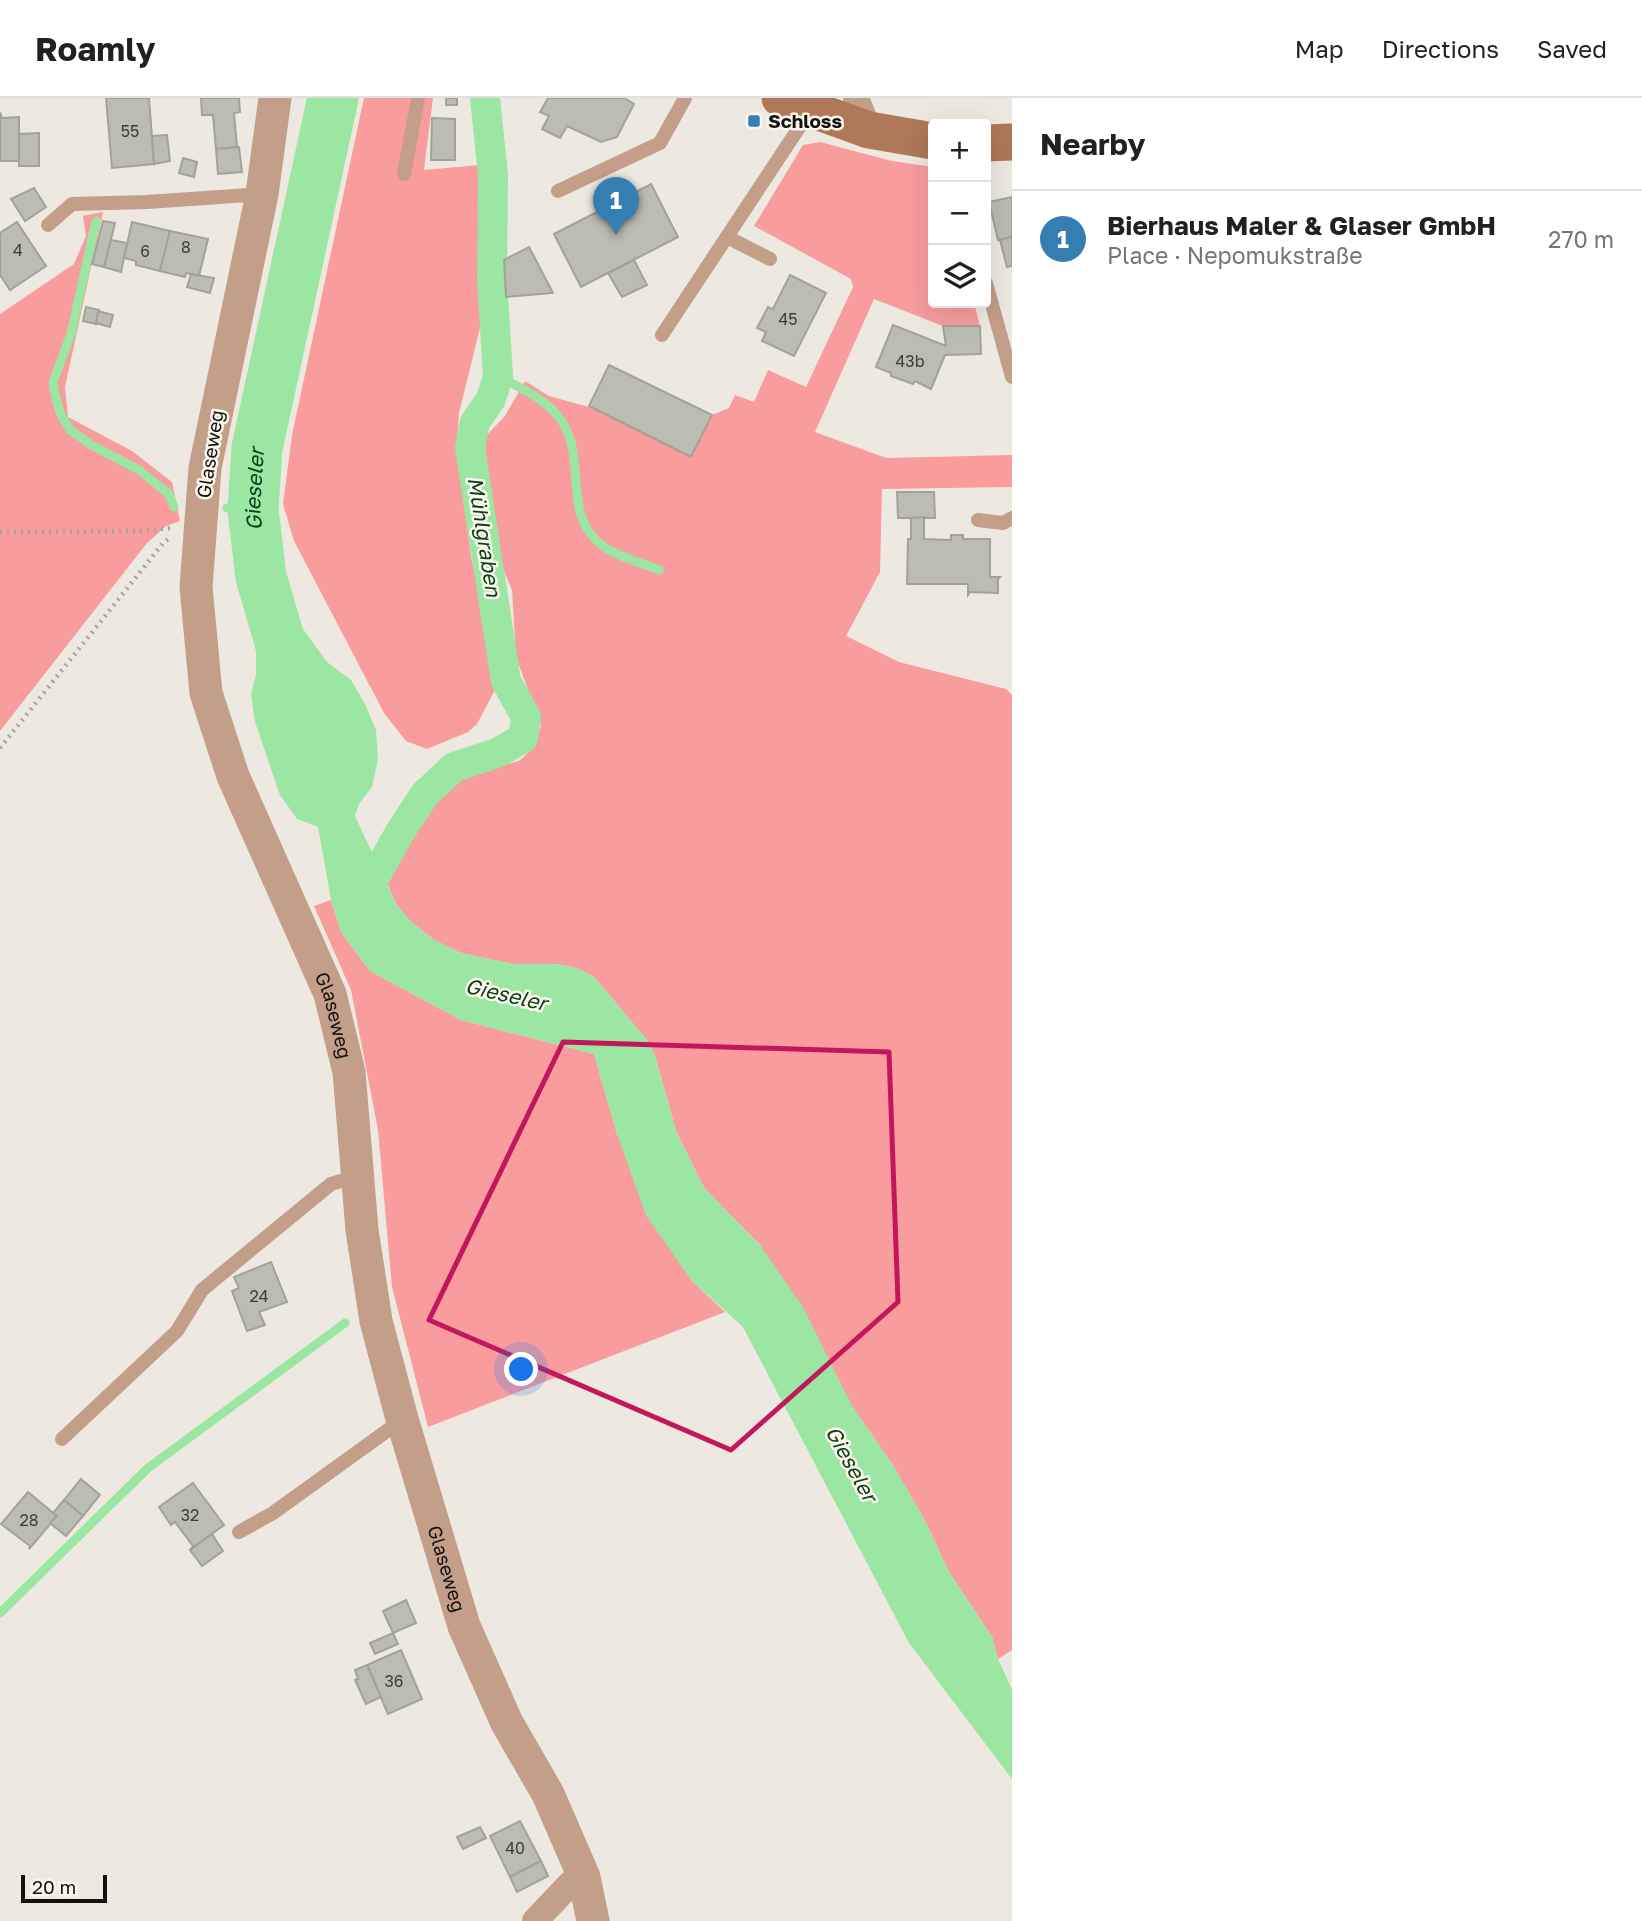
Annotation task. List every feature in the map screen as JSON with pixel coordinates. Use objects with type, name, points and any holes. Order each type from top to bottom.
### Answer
[{"type":"main road","points":[[796,104],[862,114],[928,139]]},
{"type":"main road","points":[[991,144],[1012,142]]},
{"type":"street","name":"Glaseweg","points":[[275,98],[262,194],[205,468],[196,587],[206,693],[233,776],[330,994],[349,1072],[362,1230],[376,1321],[402,1419],[464,1626],[507,1723],[548,1794],[584,1877],[593,1921]]},
{"type":"street","points":[[535,1921],[570,1884],[584,1877]]},
{"type":"lane","points":[[404,174],[418,98]]},
{"type":"lane","points":[[558,191],[660,143],[685,98]]},
{"type":"lane","points":[[662,335],[727,237],[796,104]]},
{"type":"lane","points":[[48,225],[72,204],[262,194]]},
{"type":"lane","points":[[727,237],[770,259]]},
{"type":"lane","points":[[991,301],[1012,377]]},
{"type":"lane","points":[[978,520],[1003,523],[1012,518]]},
{"type":"lane","points":[[62,1439],[177,1331],[202,1290],[331,1184],[358,1176]]},
{"type":"lane","points":[[239,1531],[273,1513],[402,1419]]},
{"type":"path","points":[[0,533],[141,531],[200,526]]},
{"type":"path","points":[[0,748],[164,542],[179,532],[200,526]]},
{"type":"highlighted area","points":[[563,1042],[889,1052],[898,1302],[731,1450],[429,1320]]},
{"type":"shaded area","points":[[364,98],[433,98],[424,170],[480,165],[485,204],[480,240],[480,328],[459,413],[457,446],[471,556],[486,614],[490,669],[495,690],[477,724],[468,732],[427,749],[406,741],[384,713],[294,541],[283,504],[292,435]]},
{"type":"shaded area","points":[[820,142],[892,161],[928,166],[928,308],[975,308],[980,326],[943,326],[874,299],[815,432],[886,458],[1012,455],[1012,487],[882,489],[880,572],[846,636],[899,662],[1006,689],[1012,695],[1012,1650],[998,1659],[992,1637],[949,1572],[923,1517],[892,1464],[852,1406],[760,1245],[704,1188],[676,1131],[655,1056],[647,1040],[594,977],[577,968],[557,964],[514,964],[461,953],[434,940],[410,921],[396,904],[386,881],[424,815],[454,784],[473,773],[519,761],[534,747],[541,725],[516,657],[512,590],[497,555],[484,438],[505,416],[525,381],[549,396],[589,407],[691,456],[712,415],[729,408],[735,395],[754,402],[768,370],[806,387],[853,287],[851,279],[754,226],[803,145]]},
{"type":"shaded area","points":[[103,212],[65,387],[68,417],[132,451],[172,482],[180,521],[166,526],[147,543],[0,731],[0,314],[74,264],[86,236],[83,216]]},
{"type":"shaded area","points":[[331,900],[341,932],[370,971],[461,1020],[594,1054],[617,1134],[691,1280],[725,1312],[428,1427],[392,1287],[378,1130],[351,990],[314,906]]},
{"type":"water","points":[[261,577],[277,584],[298,622],[327,662],[351,680],[365,704],[376,730],[378,759],[372,787],[359,804],[355,816],[396,904],[410,921],[434,940],[461,953],[514,964],[557,964],[577,968],[594,977],[647,1040],[655,1056],[676,1131],[704,1188],[760,1245],[803,1307],[852,1406],[892,1464],[923,1517],[949,1572],[992,1637],[998,1659],[1012,1689],[1012,1779],[909,1643],[743,1327],[691,1280],[646,1215],[617,1134],[594,1054],[461,1020],[370,971],[341,932],[331,900],[318,827],[297,819],[280,795],[255,722],[251,694],[256,675],[256,653],[250,589]]},
{"type":"building","points":[[106,98],[149,98],[154,164],[112,168]]},
{"type":"building","points":[[201,98],[239,98],[240,112],[234,113],[237,147],[216,149],[213,115],[202,115]]},
{"type":"building","points":[[446,98],[457,98],[457,105],[446,105]]},
{"type":"building","points":[[548,98],[624,98],[634,104],[617,137],[601,142],[567,126],[560,138],[542,129],[549,116],[540,112]]},
{"type":"building","points":[[0,112],[2,118],[19,117],[19,161],[0,161]]},
{"type":"building","points":[[432,118],[455,119],[455,160],[431,160]]},
{"type":"building","points":[[39,133],[39,166],[19,166],[19,134]]},
{"type":"building","points":[[167,135],[170,161],[154,164],[152,136]]},
{"type":"building","points":[[239,147],[242,172],[218,174],[216,149]]},
{"type":"building","points":[[183,158],[197,162],[194,177],[179,173]]},
{"type":"building","points":[[651,184],[678,237],[581,287],[554,234]]},
{"type":"building","points":[[34,188],[46,207],[25,221],[11,199]]},
{"type":"building","points":[[1012,197],[1012,237],[998,240],[991,202]]},
{"type":"building","points":[[103,221],[115,223],[104,267],[92,264]]},
{"type":"building","points":[[17,222],[46,266],[10,290],[0,275],[0,233]]},
{"type":"building","points":[[132,222],[170,231],[160,271],[136,265],[136,261],[124,258]]},
{"type":"building","points":[[170,231],[208,239],[199,276],[186,273],[185,277],[160,271]]},
{"type":"building","points":[[1012,237],[1012,266],[1007,267],[1000,240]]},
{"type":"building","points":[[111,240],[127,243],[121,272],[104,267]]},
{"type":"building","points":[[529,247],[553,293],[506,297],[504,260]]},
{"type":"building","points":[[634,260],[647,285],[622,297],[608,273]]},
{"type":"building","points":[[191,274],[214,278],[210,293],[187,287]]},
{"type":"building","points":[[790,275],[826,293],[794,356],[762,341],[766,332],[757,328],[768,307],[773,309]]},
{"type":"building","points":[[86,307],[99,310],[96,324],[83,321]]},
{"type":"building","points":[[98,311],[113,315],[110,327],[96,323]]},
{"type":"building","points":[[893,325],[946,346],[943,326],[980,326],[981,354],[945,355],[931,389],[915,381],[913,384],[876,367]]},
{"type":"building","points":[[609,365],[712,415],[691,457],[589,406]]},
{"type":"building","points":[[897,492],[934,492],[935,518],[898,518]]},
{"type":"building","points":[[924,517],[924,539],[951,540],[951,535],[963,535],[963,539],[990,539],[990,577],[1000,577],[998,593],[970,592],[968,595],[968,584],[907,584],[911,518]]},
{"type":"building","points":[[271,1262],[287,1302],[259,1312],[265,1325],[247,1331],[232,1291],[239,1288],[234,1277]]},
{"type":"building","points":[[81,1479],[100,1495],[83,1516],[64,1500]]},
{"type":"building","points":[[193,1483],[224,1525],[190,1550],[193,1546],[175,1522],[171,1525],[159,1507]]},
{"type":"building","points":[[28,1492],[57,1516],[29,1549],[30,1546],[1,1524]]},
{"type":"building","points":[[64,1500],[83,1516],[66,1536],[50,1523],[57,1516],[53,1513]]},
{"type":"building","points":[[212,1534],[223,1551],[202,1566],[190,1550]]},
{"type":"building","points":[[406,1600],[416,1623],[393,1633],[383,1611]]},
{"type":"building","points":[[393,1633],[398,1644],[375,1654],[370,1643]]},
{"type":"building","points":[[401,1650],[422,1699],[388,1714],[367,1665]]},
{"type":"building","points":[[367,1665],[381,1697],[366,1704],[355,1680],[358,1679],[355,1670]]},
{"type":"building","points":[[520,1821],[541,1861],[510,1877],[490,1836]]},
{"type":"building","points":[[480,1827],[486,1838],[463,1849],[457,1837]]},
{"type":"building","points":[[541,1861],[548,1876],[517,1892],[510,1877]]},
{"type":"waterway","name":"Gieseler","points":[[281,645],[261,577],[253,509],[257,448],[333,98]]},
{"type":"waterway","name":"Mühlgraben","points":[[361,902],[400,832],[425,794],[454,767],[497,753],[523,738],[526,717],[506,681],[470,448],[475,422],[491,399],[498,376],[492,279],[493,175],[485,98]]},
{"type":"waterway","points":[[96,221],[71,334],[53,382],[60,413],[70,430],[139,470],[169,494],[174,507]]},
{"type":"waterway","points":[[498,376],[542,401],[563,423],[570,438],[578,505],[591,535],[610,551],[659,570]]},
{"type":"waterway","points":[[227,508],[253,509]]},
{"type":"waterway","points":[[0,1613],[148,1468],[345,1323]]},
{"type":"place","name":"Schloss","points":[[754,121]]},
{"type":"place","name":"Bierhaus Maler & Glaser GmbH","points":[[616,235]]}]
